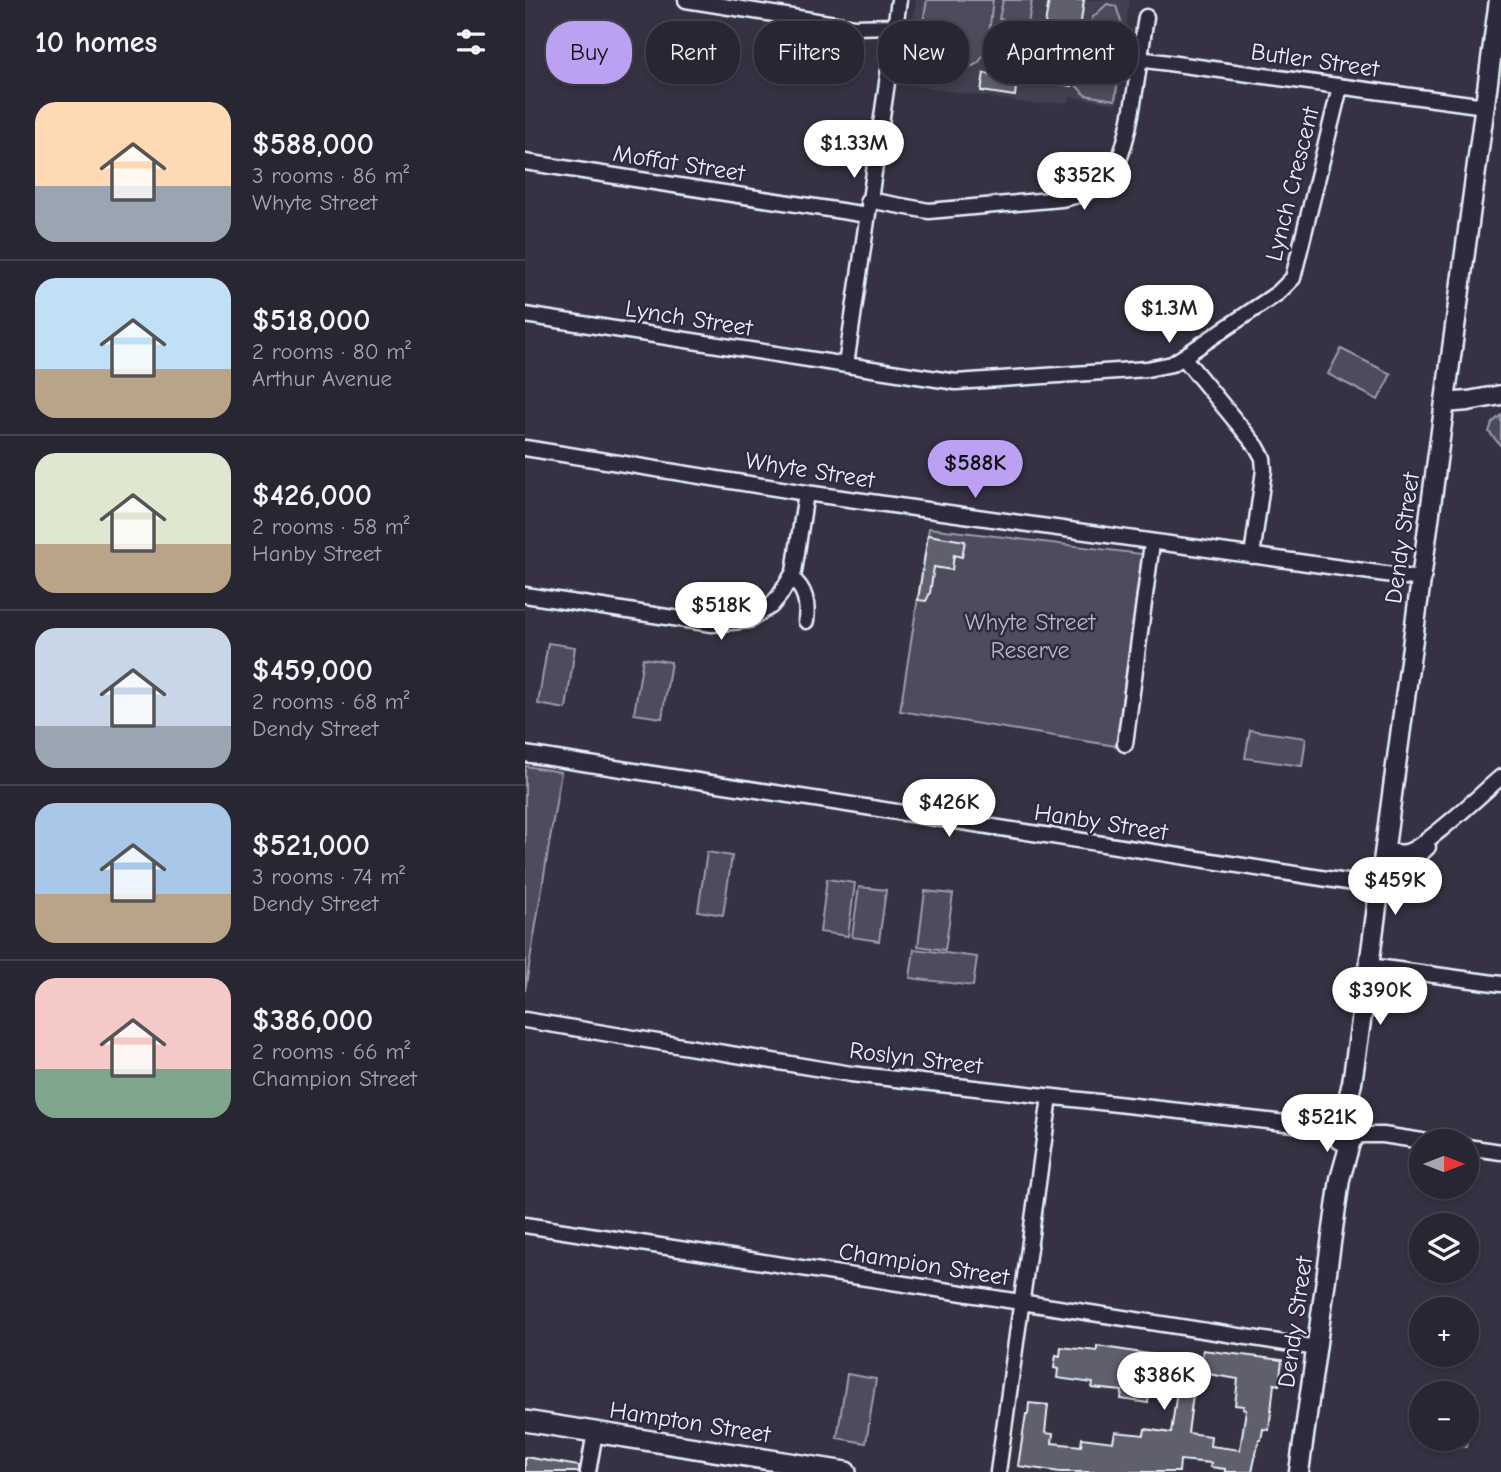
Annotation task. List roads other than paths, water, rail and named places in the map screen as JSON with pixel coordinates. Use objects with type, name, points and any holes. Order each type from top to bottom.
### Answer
[{"type":"main road","name":"Hampton Street","points":[[525,1421],[784,1467],[846,1472]]},
{"type":"street","points":[[686,0],[855,27],[878,26]]},
{"type":"street","points":[[896,21],[899,0]]},
{"type":"street","name":"Dendy Street","points":[[1299,1472],[1485,106],[1496,67],[1499,0]]},
{"type":"street","name":"Moffat Street","points":[[525,162],[868,208],[937,210],[1061,199],[1086,192],[1107,178],[1119,161],[1146,17]]},
{"type":"street","name":"Butler Street","points":[[1139,59],[1485,106]]},
{"type":"street","points":[[846,365],[886,84]]},
{"type":"street","name":"Lynch Crescent","points":[[846,365],[956,382],[1147,369],[1172,364],[1277,293],[1293,278],[1340,87]]},
{"type":"street","name":"Lynch Street","points":[[525,315],[846,365]]},
{"type":"street","points":[[1183,357],[1261,452],[1263,470],[1252,556]]},
{"type":"street","points":[[1445,402],[1501,395]]},
{"type":"street","name":"Whyte Street","points":[[525,448],[806,493],[1421,579]]},
{"type":"street","points":[[525,595],[712,624],[748,620],[761,614],[781,595],[791,578],[796,562],[806,493]]},
{"type":"street","points":[[1125,744],[1152,543]]},
{"type":"street","points":[[791,578],[797,582],[807,599],[806,621]]},
{"type":"street","name":"Hanby Street","points":[[525,754],[1379,887]]},
{"type":"street","points":[[1383,857],[1401,864],[1414,860],[1501,777]]},
{"type":"street","points":[[1369,966],[1501,984]]},
{"type":"street","name":"Roslyn Street","points":[[525,1020],[851,1074],[1409,1139]]},
{"type":"street","points":[[998,1472],[1049,1097]]},
{"type":"street","points":[[1479,1149],[1501,1152]]},
{"type":"street","name":"Champion Street","points":[[525,1225],[1317,1348]]},
{"type":"street","points":[[588,1472],[594,1432]]},
{"type":"park label","name":"Whyte Street Reserve","points":[[1030,636]]}]
